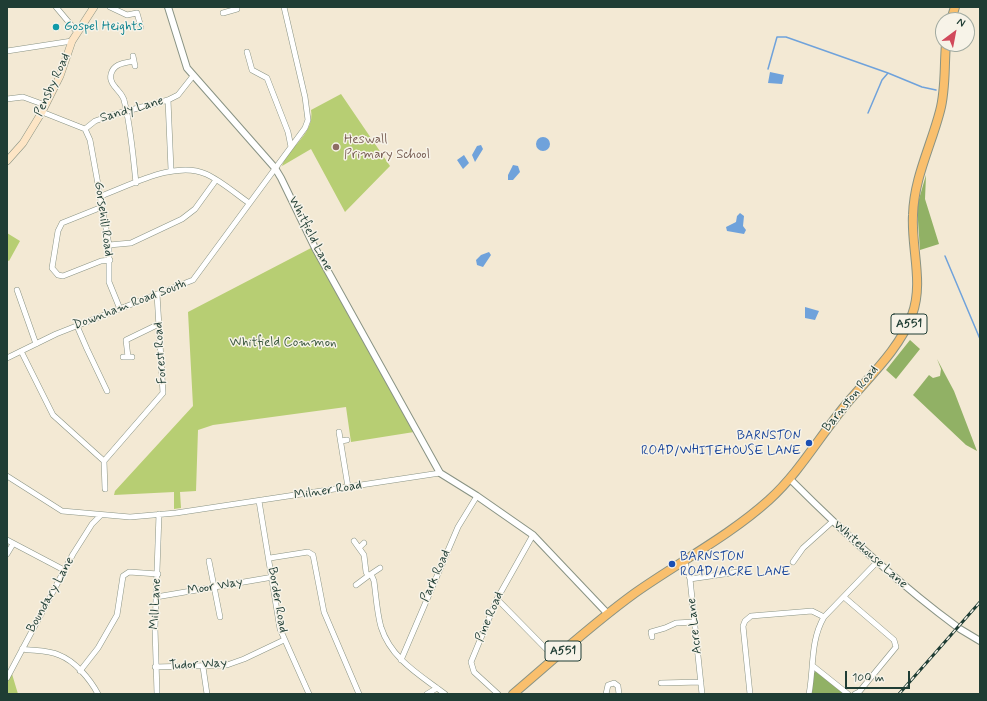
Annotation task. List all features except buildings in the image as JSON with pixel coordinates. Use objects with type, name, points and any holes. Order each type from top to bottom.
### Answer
[{"type":"main road","name":"Pensby Road","points":[[7,160],[23,143],[44,109],[60,76],[72,41],[94,7]]},
{"type":"main road","name":"Barnston Road","points":[[513,694],[607,613],[768,501],[790,478],[830,423],[903,334],[913,314],[915,304],[917,275],[913,209],[923,162],[940,110],[944,91],[946,52]]},
{"type":"street","points":[[56,7],[77,32]]},
{"type":"street","points":[[110,7],[127,15],[136,13],[141,27]]},
{"type":"street","name":"Whitfield Lane","points":[[168,7],[187,68],[275,168],[315,248],[440,473]]},
{"type":"street","name":"Downham Road South","points":[[7,358],[77,326],[197,278],[249,203],[305,128],[308,120],[299,68],[284,7]]},
{"type":"street","points":[[225,10],[237,9]]},
{"type":"street","points":[[7,50],[72,41]]},
{"type":"street","points":[[247,52],[252,70],[267,78],[288,132],[291,147]]},
{"type":"street","points":[[134,61],[120,64],[111,73],[111,80],[124,98],[136,183]]},
{"type":"street","name":"Sandy Lane","points":[[7,99],[23,97],[44,109],[85,128],[95,121],[168,100],[178,95],[193,76]]},
{"type":"street","points":[[168,100],[171,170]]},
{"type":"street","name":"Gorsehill Road","points":[[85,128],[90,140],[109,245],[110,282],[120,309]]},
{"type":"street","points":[[101,196],[171,170],[193,170],[207,174],[249,203]]},
{"type":"street","points":[[109,245],[131,243],[182,219],[195,209],[216,180]]},
{"type":"street","points":[[102,207],[62,223],[58,230],[52,268],[58,275],[63,276],[101,261],[110,260]]},
{"type":"street","points":[[17,290],[36,344]]},
{"type":"street","name":"Forest Road","points":[[104,462],[163,393],[157,294]]},
{"type":"street","points":[[128,357],[126,340],[159,324]]},
{"type":"street","points":[[77,326],[86,349],[108,391]]},
{"type":"street","points":[[21,351],[53,415],[104,462],[105,489]]},
{"type":"street","points":[[339,432],[348,487]]},
{"type":"street","points":[[341,440],[348,440]]},
{"type":"street","points":[[440,473],[477,496],[533,535],[607,613]]},
{"type":"street","name":"Milner Road","points":[[7,476],[62,511],[130,517],[259,501],[440,473]]},
{"type":"street","name":"Whitehouse Lane","points":[[790,478],[877,562],[916,595],[980,642]]},
{"type":"street","name":"Park Road","points":[[401,660],[458,527],[477,496]]},
{"type":"street","name":"Border Road","points":[[259,501],[270,558],[280,629],[309,694]]},
{"type":"street","name":"Mill Lane","points":[[157,694],[155,667],[159,514]]},
{"type":"street","name":"Boundary Lane","points":[[7,678],[64,570],[92,524],[101,515]]},
{"type":"street","points":[[793,562],[803,548],[833,521]]},
{"type":"street","name":"Pine Road","points":[[498,694],[474,672],[471,667],[472,662],[497,599],[533,535]]},
{"type":"street","points":[[7,540],[64,570]]},
{"type":"street","points":[[354,541],[364,555],[366,572],[374,581],[381,627],[392,649],[410,668],[445,694]]},
{"type":"street","points":[[359,548],[364,543]]},
{"type":"street","points":[[7,554],[13,544]]},
{"type":"street","points":[[270,558],[308,552],[313,556],[324,612],[359,694]]},
{"type":"street","name":"Acre Lane","points":[[684,560],[690,579],[702,694]]},
{"type":"street","points":[[209,561],[220,617]]},
{"type":"street","points":[[809,694],[814,644],[818,628],[824,617],[877,562]]},
{"type":"street","points":[[356,585],[380,568]]},
{"type":"street","points":[[80,671],[102,642],[116,615],[123,576],[129,572],[158,574]]},
{"type":"street","points":[[690,579],[745,572]]},
{"type":"street","name":"Moor Way","points":[[156,597],[273,577]]},
{"type":"street","points":[[844,597],[894,640],[896,647],[859,692],[854,694]]},
{"type":"street","points":[[497,599],[556,658]]},
{"type":"street","points":[[750,694],[743,626],[748,618],[752,616],[812,610],[824,617]]},
{"type":"street","points":[[652,637],[651,632],[676,623],[694,622]]},
{"type":"street","name":"Tudor Way","points":[[155,667],[203,667],[233,663],[284,640]]},
{"type":"street","points":[[22,649],[58,655],[80,671],[98,694]]},
{"type":"street","points":[[813,666],[848,694]]},
{"type":"street","points":[[203,667],[207,694]]},
{"type":"street","points":[[661,683],[701,682]]},
{"type":"street","points":[[606,694],[608,685],[614,683],[618,686],[619,694]]},
{"type":"street","points":[[427,694],[437,688]]},
{"type":"green space","name":"Heswall Primary School","points":[[341,94],[390,166],[345,212],[311,149],[282,166],[285,159],[301,140],[309,126],[311,110]]},
{"type":"green space","points":[[926,175],[925,199],[939,244],[920,250],[917,206]]},
{"type":"green space","points":[[7,233],[20,241],[9,261],[7,260]]},
{"type":"green space","name":"Whitfield Common","points":[[313,247],[414,432],[351,442],[346,407],[213,425],[198,430],[196,491],[180,492],[181,508],[174,509],[174,492],[114,495],[115,491],[193,406],[188,312]]},
{"type":"green space","points":[[910,340],[920,349],[896,379],[886,370]]},
{"type":"green space","points":[[937,359],[954,391],[977,451],[966,445],[913,395],[929,375],[933,378],[940,376],[941,369]]},
{"type":"green space","points":[[816,671],[843,692],[843,694],[811,694],[814,673]]},
{"type":"green space","points":[[12,674],[18,694],[7,694],[7,681]]},
{"type":"water","points":[[770,72],[784,75],[782,84],[768,83]]},
{"type":"water","points":[[540,137],[546,137],[550,141],[550,147],[546,151],[540,151],[536,147],[536,141]]},
{"type":"water","points":[[481,145],[483,149],[475,162],[472,155],[477,146]]},
{"type":"water","points":[[464,155],[469,163],[463,169],[457,160]]},
{"type":"water","points":[[513,165],[518,166],[520,172],[513,180],[508,180],[508,175]]},
{"type":"water","points":[[740,213],[744,216],[743,226],[746,230],[744,234],[727,231],[726,227],[736,222],[737,216]]},
{"type":"water","points":[[489,252],[491,255],[483,267],[477,265],[476,260],[481,255]]},
{"type":"water","points":[[805,307],[819,311],[815,320],[805,318]]},
{"type":"waterway","points":[[768,69],[777,37],[786,37],[888,73]]},
{"type":"waterway","points":[[868,113],[882,80],[888,73],[922,87],[936,90]]},
{"type":"waterway","points":[[945,256],[980,339]]},
{"type":"railway","points":[[899,694],[980,602]]},
{"type":"place","name":"Gospel Heights","points":[[56,27]]},
{"type":"place","name":"Heswall Primary School","points":[[336,147]]},
{"type":"place","name":"BARNSTON ROAD/WHITEHOUSE LANE","points":[[809,443]]},
{"type":"place","name":"BARNSTON ROAD/ACRE LANE","points":[[672,564]]}]
